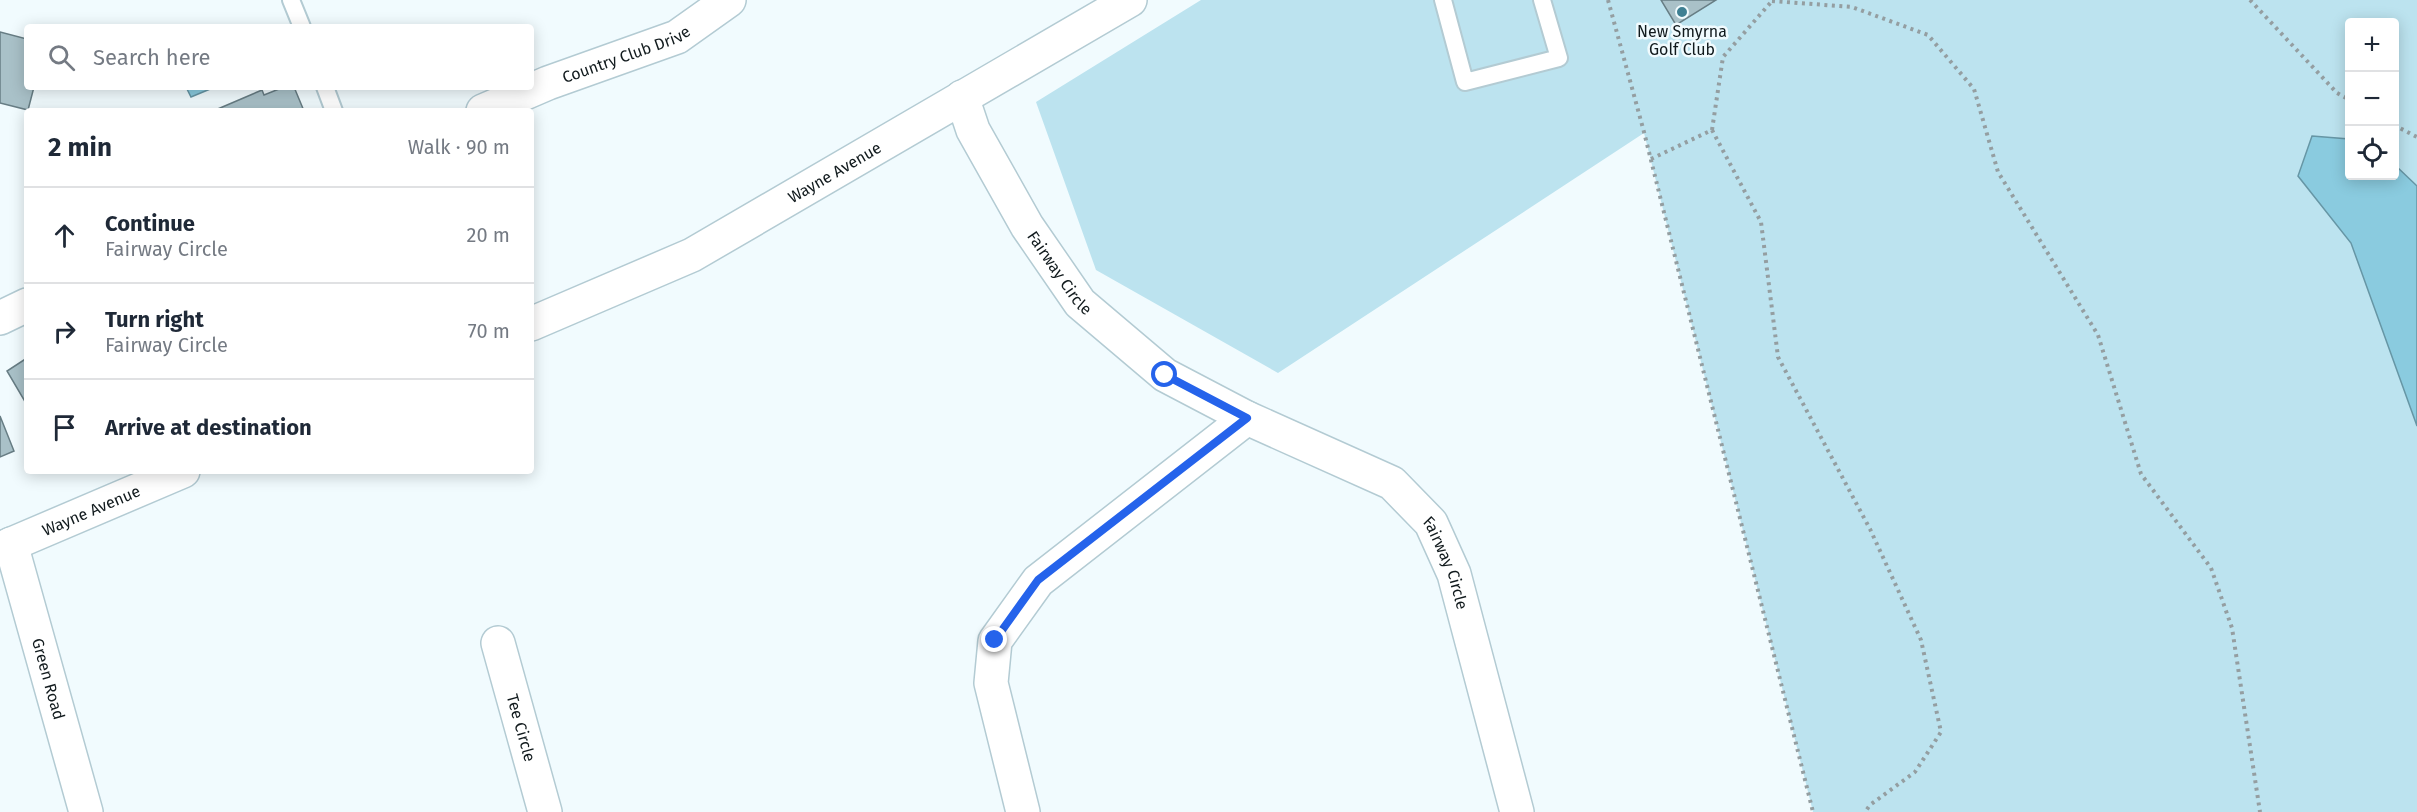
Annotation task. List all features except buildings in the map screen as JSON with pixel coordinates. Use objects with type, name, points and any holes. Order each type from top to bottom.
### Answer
[{"type":"street","name":"Country Club Drive","points":[[534,89],[677,37],[729,0]]},
{"type":"street","name":"Wayne Avenue","points":[[534,323],[692,255],[1130,0]]},
{"type":"street","name":"Country Club Drive","points":[[490,108],[532,90]]},
{"type":"street","name":"Fairway Circle","points":[[962,97],[973,130],[1027,226],[1080,303],[1165,375],[1247,418],[1392,483],[1431,523],[1454,574],[1517,812]]},
{"type":"street","points":[[0,318],[24,306]]},
{"type":"street","points":[[1023,812],[991,683],[995,640],[1038,580],[1247,418]]},
{"type":"street","name":"Wayne Avenue","points":[[6,546],[176,474]]},
{"type":"street","name":"Green Road","points":[[6,546],[86,812]]},
{"type":"street","name":"Tee Circle","points":[[498,643],[545,812]]},
{"type":"lane","points":[[291,0],[301,24]]},
{"type":"lane","points":[[1443,0],[1465,82],[1559,58],[1542,0]]},
{"type":"lane","points":[[326,90],[333,108]]},
{"type":"path","points":[[1608,0],[1651,159],[1813,812]]},
{"type":"path","points":[[2250,0],[2337,93],[2345,98]]},
{"type":"path","points":[[1865,812],[1916,772],[1941,732],[1921,640],[1870,529],[1778,357],[1761,222],[1712,129],[1723,57],[1772,1],[1852,7],[1928,35],[1974,89],[1998,172],[2098,335],[2141,474],[2211,568],[2232,628],[2260,812]]},
{"type":"path","points":[[2396,126],[2417,137]]},
{"type":"path","points":[[1651,159],[1712,129]]},
{"type":"shaded area","name":"New Smyrna Golf Club","points":[[1201,0],[2417,0],[2417,812],[1813,812],[1644,133],[1278,373],[1096,270],[1036,102]]},
{"type":"shaded area","points":[[188,90],[208,90],[191,97]]},
{"type":"shaded area","points":[[2312,136],[2345,139],[2345,180],[2399,180],[2399,169],[2417,186],[2417,426],[2351,243],[2298,176]]},
{"type":"place","name":"New Smyrna Golf Club","points":[[1682,12]]},
{"type":"route","points":[[995,640],[1038,580],[1247,418],[1165,375]]}]
